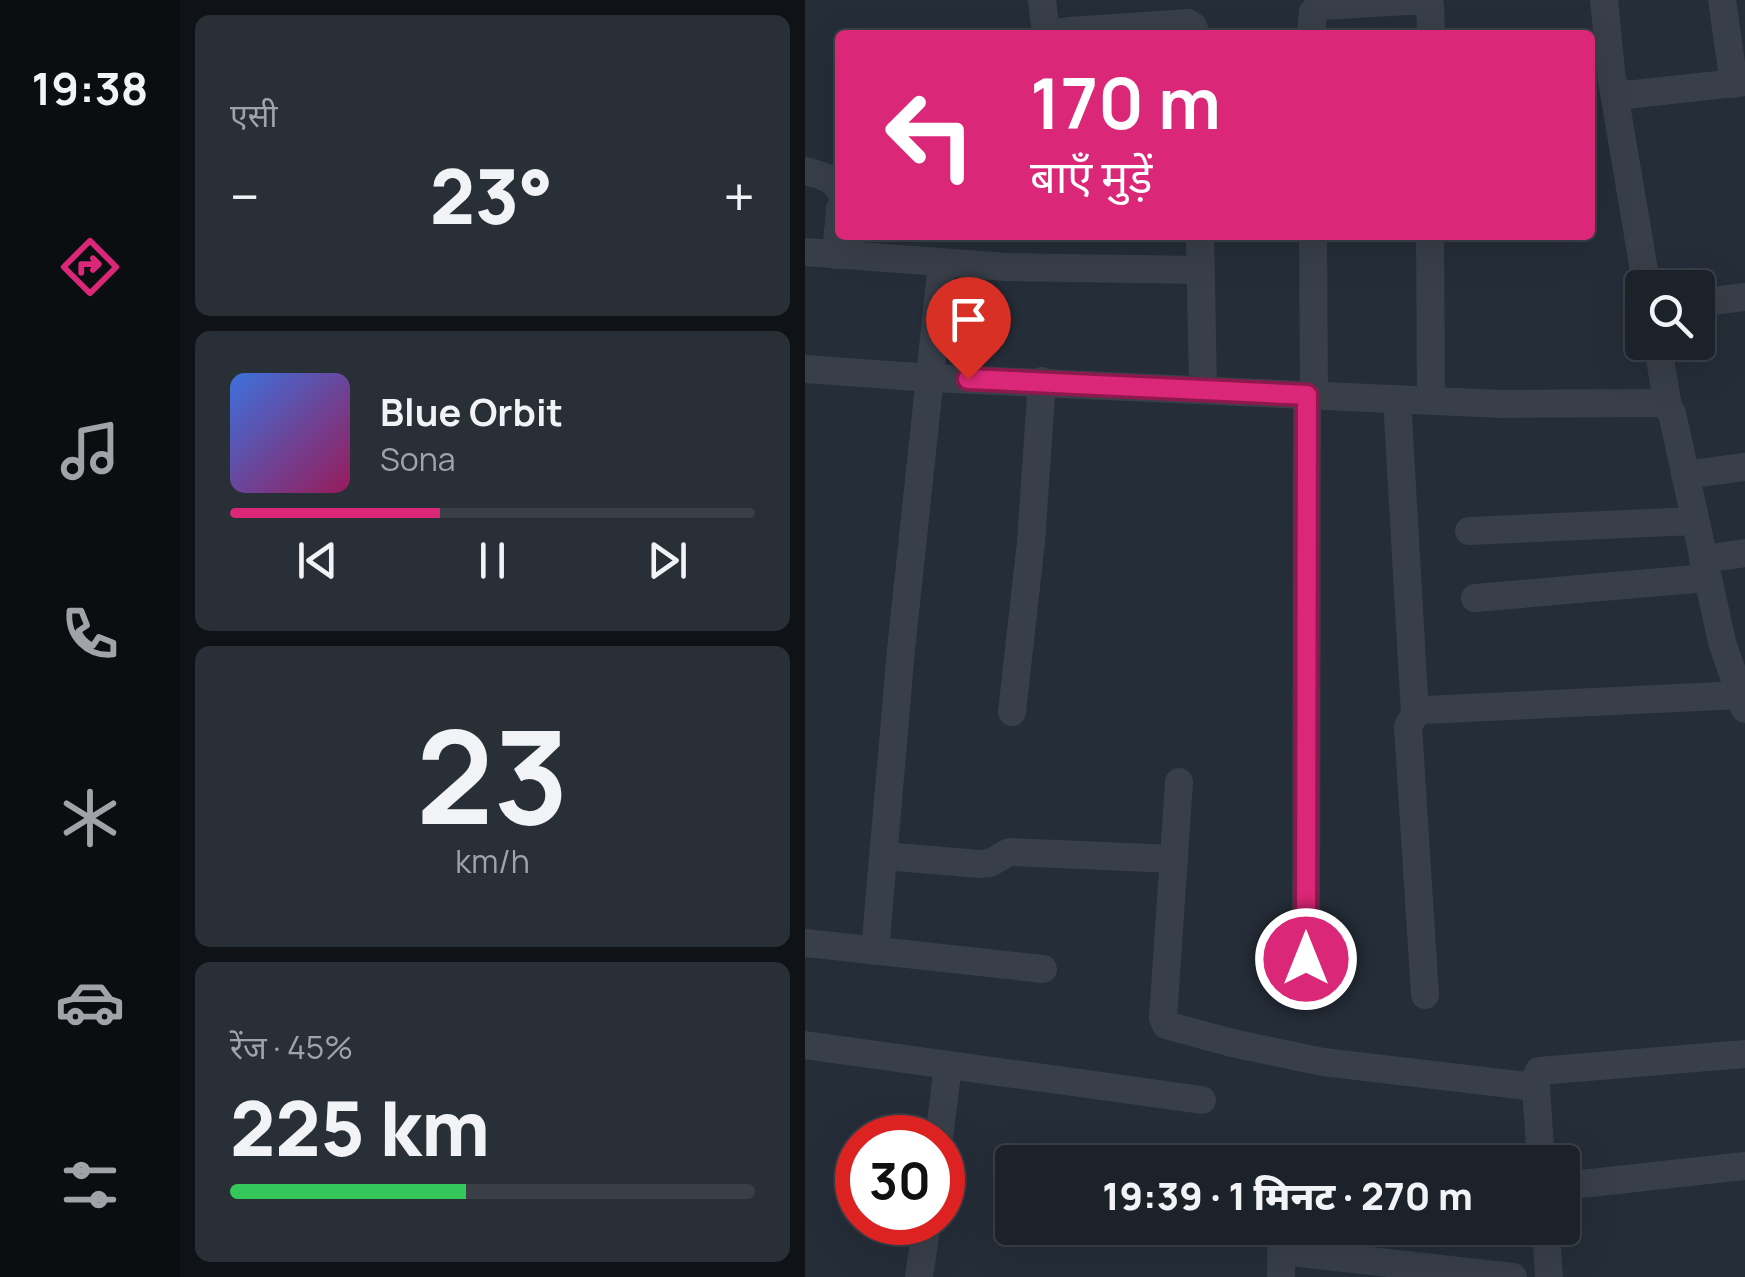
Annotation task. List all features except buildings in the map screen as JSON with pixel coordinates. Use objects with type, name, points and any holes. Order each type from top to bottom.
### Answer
[{"type":"street","points":[[1042,0],[1046,30]]},
{"type":"street","points":[[1311,30],[1313,12],[1322,6],[1424,0],[1430,5],[1431,30]]},
{"type":"street","points":[[1604,0],[1612,80],[1644,270]]},
{"type":"street","points":[[1612,80],[1617,91],[1626,95],[1740,83],[1723,0]]},
{"type":"street","points":[[1097,30],[1187,23],[1194,30]]},
{"type":"street","points":[[805,171],[835,184]]},
{"type":"street","points":[[836,255],[837,240]]},
{"type":"street","points":[[1200,240],[1203,389]]},
{"type":"street","points":[[1306,959],[1313,240]]},
{"type":"street","points":[[1430,240],[1431,400]]},
{"type":"street","points":[[805,252],[1006,267],[1201,270]]},
{"type":"street","points":[[875,950],[901,650],[943,263]]},
{"type":"street","points":[[1715,301],[1745,297]]},
{"type":"street","points":[[1415,714],[1424,710],[1743,702],[1735,648],[1705,568],[1660,360]]},
{"type":"street","points":[[805,368],[931,378],[1501,404],[1668,406]]},
{"type":"street","points":[[1012,712],[1031,542],[1042,381]]},
{"type":"street","points":[[1397,398],[1415,714],[1408,726],[1425,995]]},
{"type":"street","points":[[1685,475],[1745,467]]},
{"type":"street","points":[[1469,531],[1694,521]]},
{"type":"street","points":[[1475,598],[1705,568],[1745,553]]},
{"type":"street","points":[[1179,782],[1163,1018],[1167,1025],[1323,1062],[1535,1087]]},
{"type":"street","points":[[884,856],[979,864],[990,863],[1009,852],[1174,858]]},
{"type":"street","points":[[805,944],[1043,968]]},
{"type":"street","points":[[805,1045],[1202,1100]]},
{"type":"street","points":[[1540,1145],[1535,1087],[1539,1071],[1745,1054]]},
{"type":"street","points":[[942,1115],[949,1066]]},
{"type":"street","points":[[1580,1184],[1745,1166]]},
{"type":"street","points":[[919,1277],[924,1245]]},
{"type":"street","points":[[1547,1245],[1549,1277]]},
{"type":"street","points":[[1282,1252],[1513,1277]]},
{"type":"route","points":[[968,379],[1307,395],[1306,959]]}]
